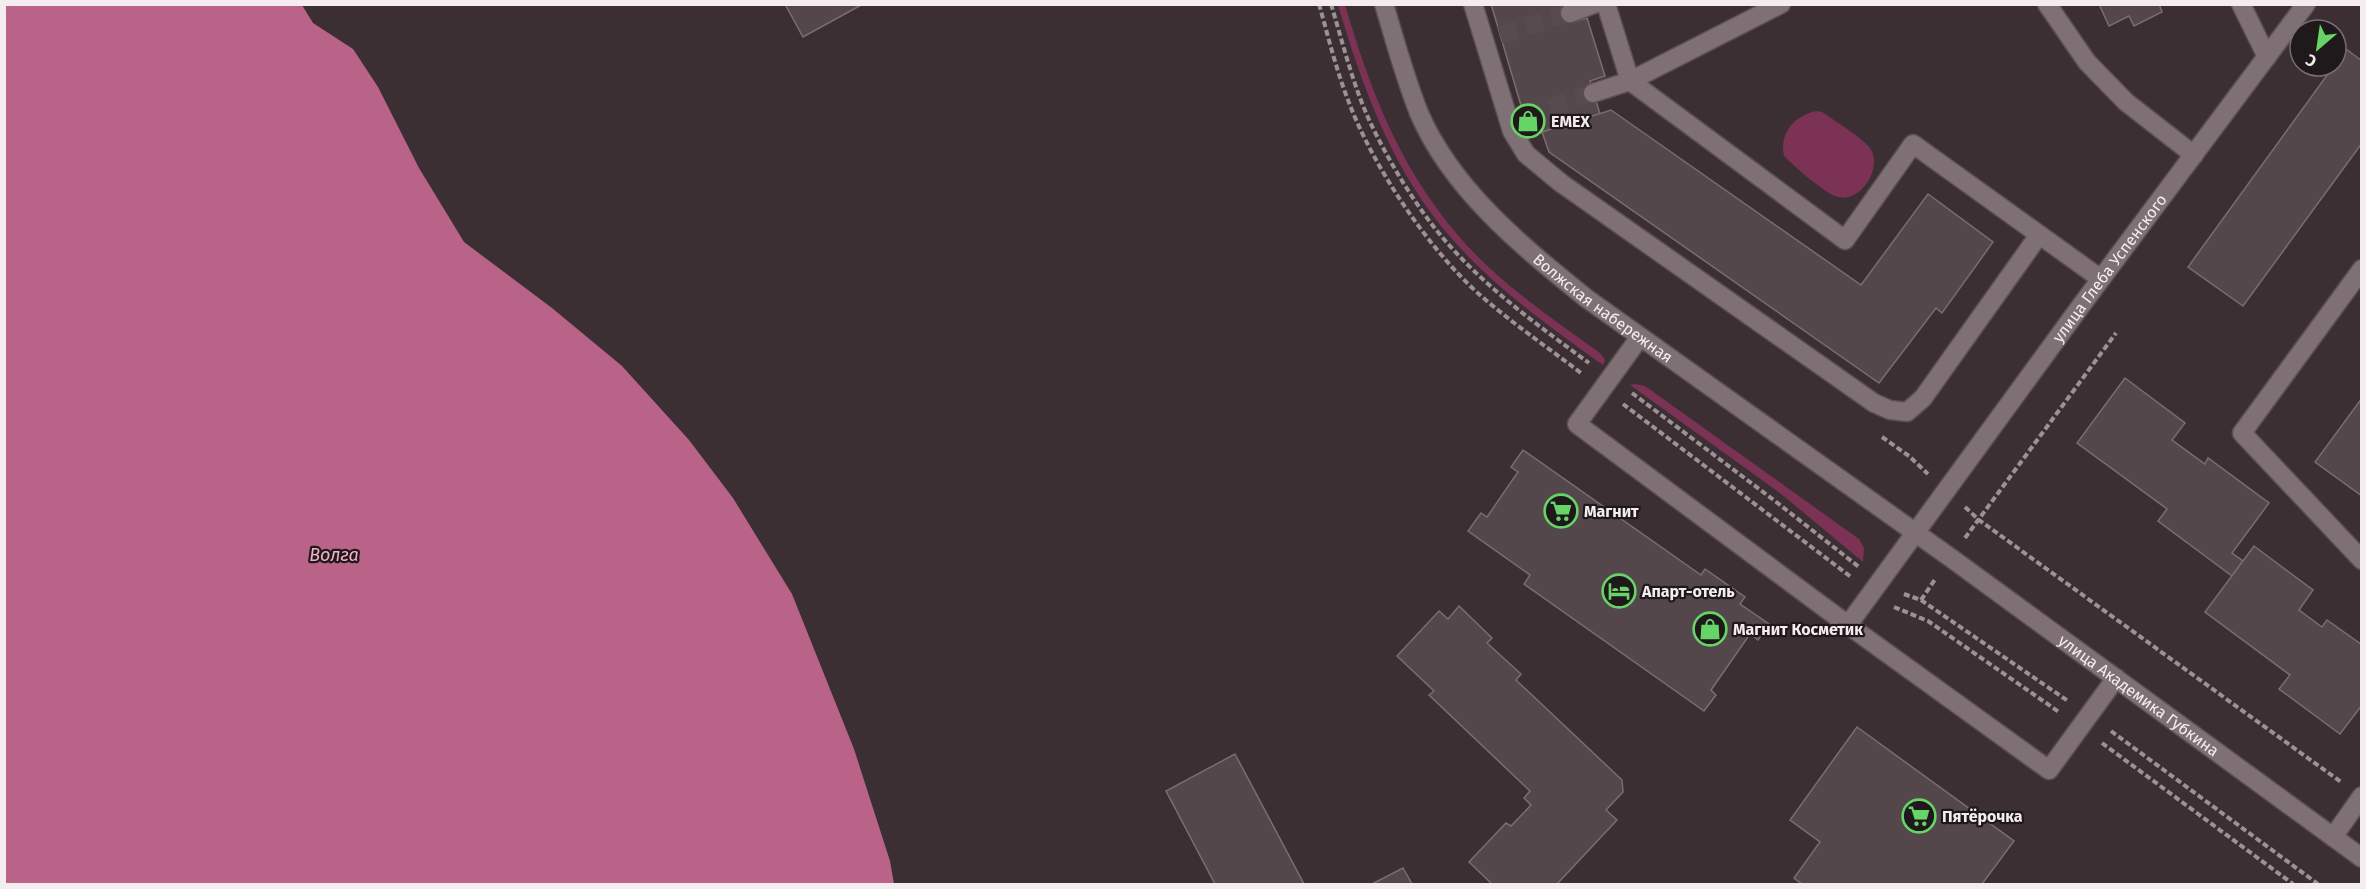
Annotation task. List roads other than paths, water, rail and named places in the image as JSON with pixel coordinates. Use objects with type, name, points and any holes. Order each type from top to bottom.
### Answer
[{"type":"street","name":"Волжская набережная","points":[[1384,4],[1420,115],[1443,156],[1478,201],[1535,258],[1640,337],[1915,532]]},
{"type":"street","points":[[1473,4],[1492,37],[1516,118],[1518,143],[1526,154],[1561,183],[1874,403],[1890,410],[1907,412],[1923,398],[2039,235]]},
{"type":"street","points":[[1570,13],[1594,4]]},
{"type":"street","points":[[1606,4],[1630,81],[1845,240],[1913,144],[2101,279]]},
{"type":"street","points":[[1593,93],[1630,81],[1781,4]]},
{"type":"street","points":[[2047,4],[2087,62],[2126,102],[2194,155]]},
{"type":"street","points":[[2241,4],[2267,57]]},
{"type":"street","name":"улица Глеба Успенского","points":[[1848,625],[2306,4]]},
{"type":"street","points":[[2361,269],[2242,433],[2361,560]]},
{"type":"street","points":[[1640,337],[1577,424],[1848,625],[2049,770],[2116,678]]},
{"type":"street","name":"улица Академика Губкина","points":[[1915,532],[2361,858]]},
{"type":"street","points":[[2333,837],[2361,796]]},
{"type":"water","name":"Волга","points":[[5,4],[302,5],[313,23],[353,49],[378,87],[419,168],[464,242],[552,308],[622,366],[689,440],[733,498],[792,594],[854,749],[890,861],[894,884],[5,884]]},
{"type":"tunnel","points":[[1500,35],[1570,13]]},
{"type":"tunnel","points":[[1524,116],[1593,93]]},
{"type":"place","name":"EMEX","points":[[1528,121]]},
{"type":"place","name":"Магнит","points":[[1561,511]]},
{"type":"place","name":"Апарт-отель","points":[[1619,591]]},
{"type":"place","name":"Магнит Косметик","points":[[1710,629]]},
{"type":"place","name":"Пятёрочка","points":[[1919,816]]}]
